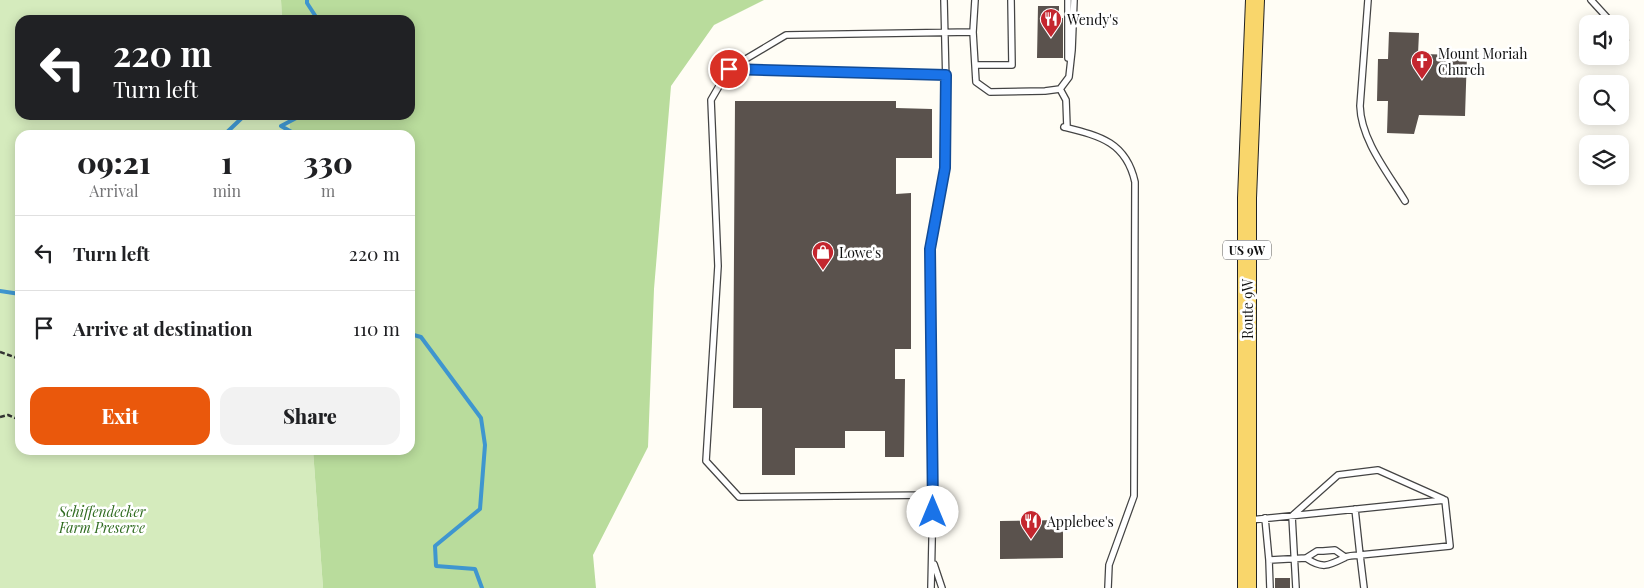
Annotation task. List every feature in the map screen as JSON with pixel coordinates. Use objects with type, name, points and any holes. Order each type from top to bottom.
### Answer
[{"type":"main road","name":"Route 9W","points":[[1247,588],[1247,198],[1255,0]]},
{"type":"lane","points":[[931,588],[933,495],[930,249],[945,168],[946,75],[944,0]]},
{"type":"lane","points":[[975,0],[973,32],[976,82],[990,92],[1060,89],[1069,77],[1074,0]]},
{"type":"lane","points":[[975,65],[1012,65],[1011,0]]},
{"type":"lane","points":[[1068,0],[1068,67],[1060,89],[1066,100],[1066,127],[1099,136],[1112,144],[1123,155],[1132,169],[1135,182],[1134,496],[1109,565],[1108,588]]},
{"type":"lane","points":[[1591,0],[1605,15]]},
{"type":"lane","points":[[1368,1],[1360,115],[1365,132],[1405,201]]},
{"type":"lane","points":[[933,495],[739,497],[706,461],[718,266],[711,100],[729,69],[786,35],[973,32]]},
{"type":"lane","points":[[729,69],[946,75]]},
{"type":"lane","points":[[1292,516],[1338,475],[1378,470],[1445,500]]},
{"type":"lane","points":[[1247,520],[1445,500]]},
{"type":"lane","points":[[1306,558],[1317,565],[1335,564],[1345,557],[1450,546],[1445,500]]},
{"type":"lane","points":[[1355,509],[1364,588]]},
{"type":"lane","points":[[1292,516],[1296,588]]},
{"type":"lane","points":[[1266,518],[1270,588]]},
{"type":"lane","points":[[1268,560],[1306,558],[1317,551],[1335,550],[1345,557]]},
{"type":"lane","points":[[933,560],[942,588]]},
{"type":"path","points":[[0,352],[15,358]]},
{"type":"path","points":[[0,416],[8,415],[15,418]]},
{"type":"green space","name":"Schiffendecker Farm Preserve","points":[[0,0],[281,0],[282,15],[15,15],[15,120],[289,120],[290,130],[15,130],[15,455],[313,455],[323,588],[0,588]]},
{"type":"green space","points":[[281,0],[764,0],[714,25],[671,86],[654,289],[648,447],[593,555],[596,588],[323,588],[313,455],[415,455],[415,130],[290,130],[289,120],[415,120],[415,15],[282,15]]},
{"type":"building","name":"Wendy's","points":[[1038,6],[1059,6],[1059,18],[1063,18],[1063,58],[1037,58]]},
{"type":"building","name":"Mount Moriah Church","points":[[1389,32],[1419,33],[1418,54],[1467,55],[1465,116],[1419,115],[1414,134],[1387,133],[1388,101],[1377,101],[1378,59],[1388,59]]},
{"type":"building","name":"Lowe's","points":[[735,101],[896,101],[896,108],[932,109],[932,158],[896,158],[896,194],[911,193],[911,349],[895,349],[895,379],[905,379],[904,457],[885,457],[885,431],[845,431],[845,448],[795,448],[795,475],[762,475],[762,408],[733,408]]},
{"type":"building","name":"Applebee's","points":[[1063,520],[1063,558],[1000,559],[1000,521]]},
{"type":"building","points":[[1275,578],[1290,578],[1290,588],[1275,588]]},
{"type":"waterway","points":[[307,0],[315,15]]},
{"type":"waterway","points":[[229,130],[240,120]]},
{"type":"waterway","points":[[288,130],[281,126],[292,120]]},
{"type":"waterway","points":[[0,291],[15,293]]},
{"type":"waterway","points":[[415,335],[421,337],[481,418],[485,445],[480,509],[435,546],[436,566],[475,569],[482,588]]},
{"type":"place","name":"Wendy's","points":[[1051,38]]},
{"type":"place","name":"Mount Moriah Church","points":[[1422,80]]},
{"type":"place","name":"Lowe's","points":[[823,271]]},
{"type":"place","name":"Applebee's","points":[[1031,540]]},
{"type":"route","points":[[729,69],[783,72],[946,75],[947,126],[945,168],[930,249],[933,512]]}]
